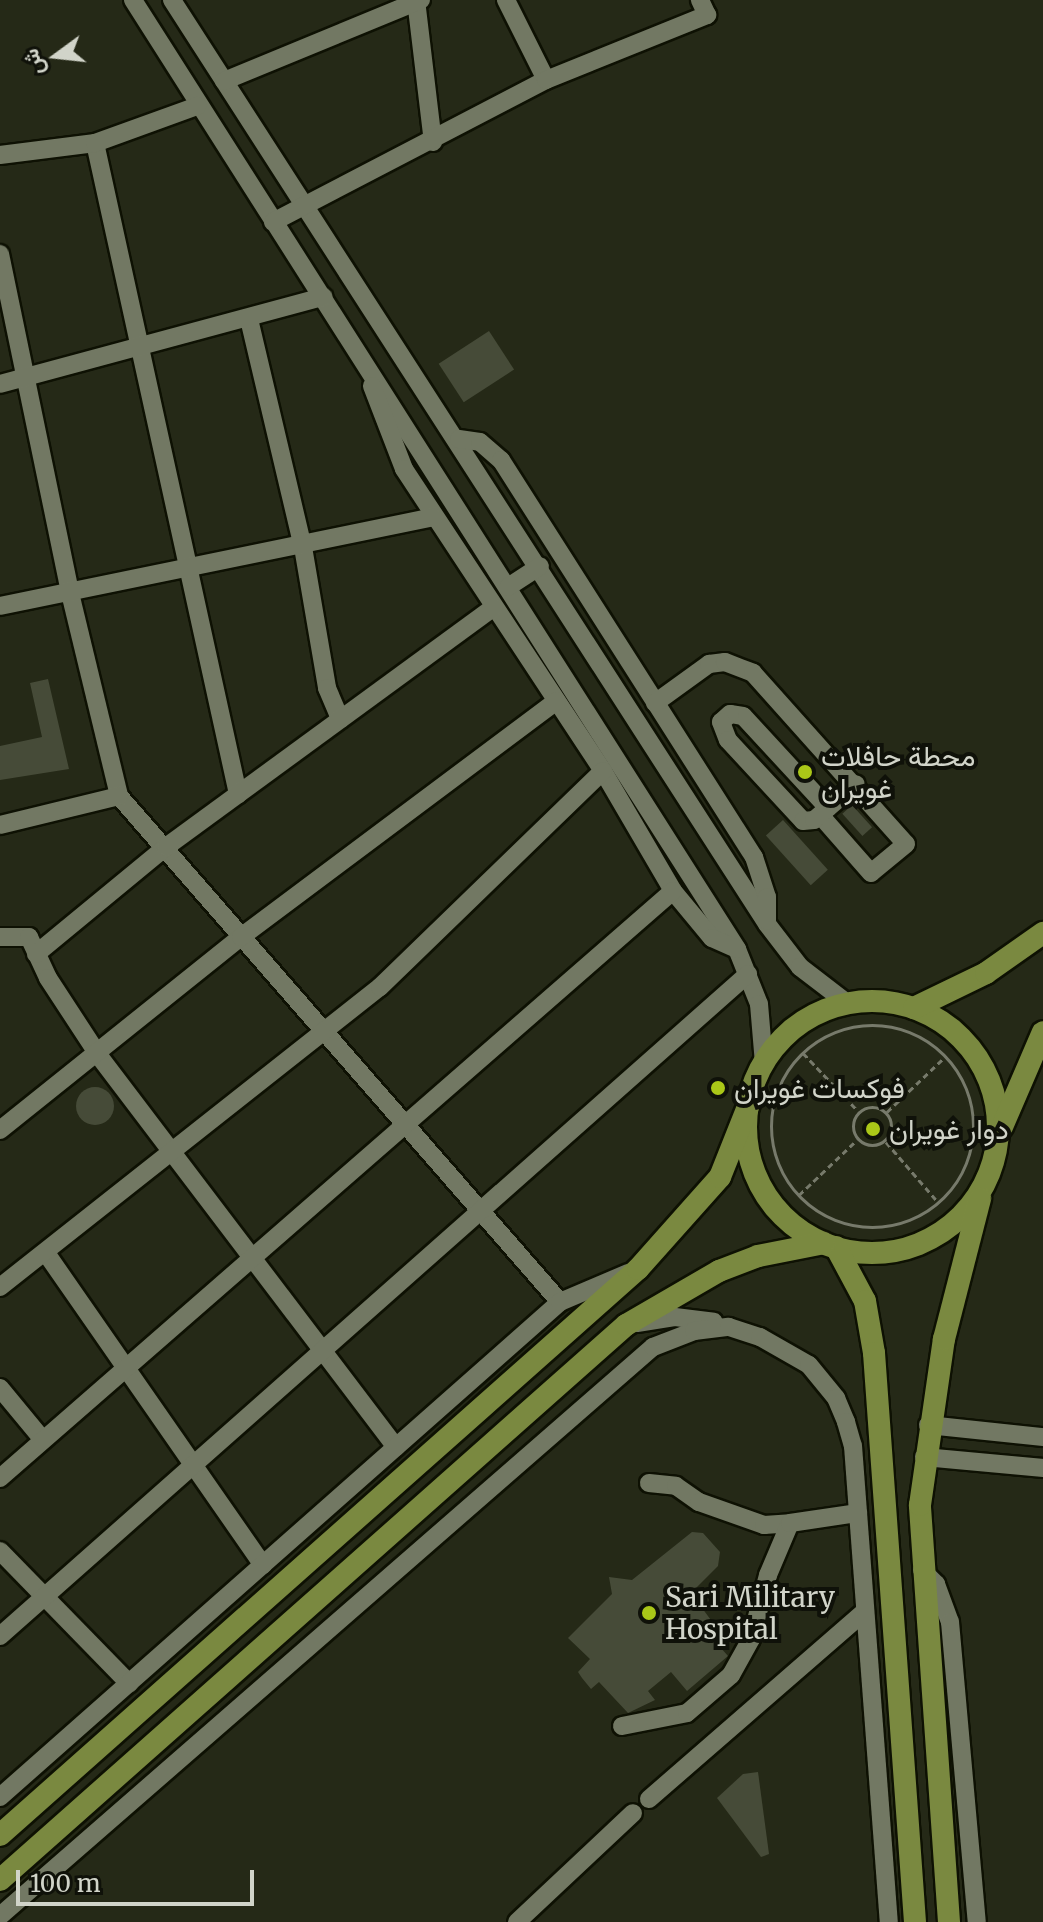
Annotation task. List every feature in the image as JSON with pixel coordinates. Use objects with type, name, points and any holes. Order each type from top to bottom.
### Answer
[{"type":"main road","points":[[914,1008],[986,973],[1043,933]]},
{"type":"main road","points":[[0,1835],[638,1269],[720,1177],[764,1063],[799,1024],[847,1003],[874,1001],[914,1008],[944,1024],[979,1061],[993,1092],[996,1143]]},
{"type":"main road","points":[[949,1922],[922,1570],[924,1457],[944,1339],[996,1143],[1016,1086],[1043,1032]]},
{"type":"main road","points":[[749,1104],[749,1150],[766,1193],[797,1227],[830,1245],[868,1253],[917,1244],[958,1218],[987,1178]]},
{"type":"main road","points":[[0,1880],[626,1325],[719,1271],[758,1256],[830,1245]]},
{"type":"main road","points":[[830,1245],[865,1301],[874,1353],[915,1922]]},
{"type":"street","points":[[133,0],[197,106],[366,364],[737,949],[763,1024],[764,1063]]},
{"type":"street","points":[[172,0],[303,207],[459,439],[767,924],[800,967],[847,1003]]},
{"type":"street","points":[[506,0],[546,80]]},
{"type":"street","points":[[273,222],[433,142],[546,80],[707,15],[700,0]]},
{"type":"street","points":[[224,81],[418,1],[433,142]]},
{"type":"street","points":[[0,155],[95,143],[197,106]]},
{"type":"street","points":[[95,143],[238,794]]},
{"type":"street","points":[[0,254],[70,593],[119,796],[560,1302]]},
{"type":"street","points":[[0,384],[140,349],[323,297]]},
{"type":"street","points":[[249,319],[303,547],[327,688],[340,719]]},
{"type":"street","points":[[366,364],[392,446],[433,517],[603,771],[673,891],[712,938],[737,949]]},
{"type":"street","points":[[459,439],[492,449],[754,857],[767,897],[767,924]]},
{"type":"street","points":[[0,606],[188,571],[433,517]]},
{"type":"street","points":[[518,532],[539,519]]},
{"type":"street","points":[[508,587],[540,566]]},
{"type":"street","points":[[36,954],[166,847],[494,607]]},
{"type":"street","points":[[644,730],[660,710],[709,664],[735,664],[758,677],[905,837],[898,853],[875,872],[866,872],[824,811],[743,716],[734,713],[724,719],[724,735],[796,817],[808,822],[824,811],[856,784]]},
{"type":"street","points":[[0,1130],[99,1056],[241,937],[556,701]]},
{"type":"street","points":[[0,1287],[380,987],[603,771]]},
{"type":"street","points":[[0,825],[119,796]]},
{"type":"street","points":[[0,1478],[673,891]]},
{"type":"street","points":[[0,937],[29,937],[36,954],[99,1056],[319,1351],[396,1447]]},
{"type":"street","points":[[0,1636],[748,974]]},
{"type":"street","points":[[46,1253],[263,1565]]},
{"type":"street","points":[[0,1797],[560,1302],[638,1269]]},
{"type":"street","points":[[626,1325],[675,1317],[729,1327],[791,1352],[825,1382],[853,1446],[889,1922]]},
{"type":"street","points":[[0,1916],[653,1347],[694,1331],[729,1327]]},
{"type":"street","points":[[0,1388],[43,1440]]},
{"type":"street","points":[[928,1425],[1043,1437]]},
{"type":"street","points":[[924,1457],[1043,1468]]},
{"type":"street","points":[[649,1483],[676,1486],[699,1502],[764,1525],[858,1513]]},
{"type":"street","points":[[622,1726],[687,1713],[731,1675],[751,1639],[768,1575],[790,1523]]},
{"type":"street","points":[[0,1551],[129,1683]]},
{"type":"street","points":[[922,1570],[936,1584],[950,1622],[977,1922]]},
{"type":"street","points":[[649,1799],[865,1611]]},
{"type":"street","points":[[517,1922],[633,1813]]},
{"type":"path","points":[[870,1025],[910,1033],[945,1057],[969,1100],[972,1137],[961,1173],[938,1202],[905,1222],[867,1227],[830,1218],[799,1195],[777,1159],[772,1117],[784,1077],[803,1053],[839,1031],[870,1025]]},
{"type":"path","points":[[803,1053],[859,1113]]},
{"type":"path","points":[[886,1114],[945,1057]]},
{"type":"path","points":[[872,1107],[886,1114],[891,1129],[885,1141],[870,1145],[858,1139],[853,1125],[859,1113],[872,1107]]},
{"type":"path","points":[[799,1195],[858,1139]]},
{"type":"path","points":[[885,1141],[938,1202]]},
{"type":"building","points":[[489,331],[514,370],[464,402],[439,364]]},
{"type":"building","points":[[48,679],[69,769],[0,780],[0,746],[42,737],[30,683]]},
{"type":"building","points":[[852,805],[872,827],[862,836],[842,814]]},
{"type":"building","points":[[783,820],[828,870],[811,885],[766,835]]},
{"type":"building","points":[[95,1087],[109,1092],[114,1106],[109,1120],[95,1125],[81,1120],[76,1106],[81,1092]]},
{"type":"building","name":"Sari Military Hospital","points":[[692,1532],[703,1533],[720,1552],[718,1566],[691,1593],[719,1631],[713,1639],[728,1656],[687,1691],[671,1672],[648,1691],[655,1700],[628,1713],[599,1682],[591,1689],[582,1678],[578,1672],[590,1659],[568,1638],[612,1594],[609,1577],[632,1580]]},
{"type":"building","points":[[758,1772],[769,1854],[761,1857],[717,1798],[743,1774]]},
{"type":"place","name":"محطة حافلات غويران","points":[[805,772]]},
{"type":"place","name":"فوكسات غويران","points":[[718,1088]]},
{"type":"place","name":"دوار غويران","points":[[873,1129]]},
{"type":"place","name":"Sari Military Hospital","points":[[649,1613]]}]
